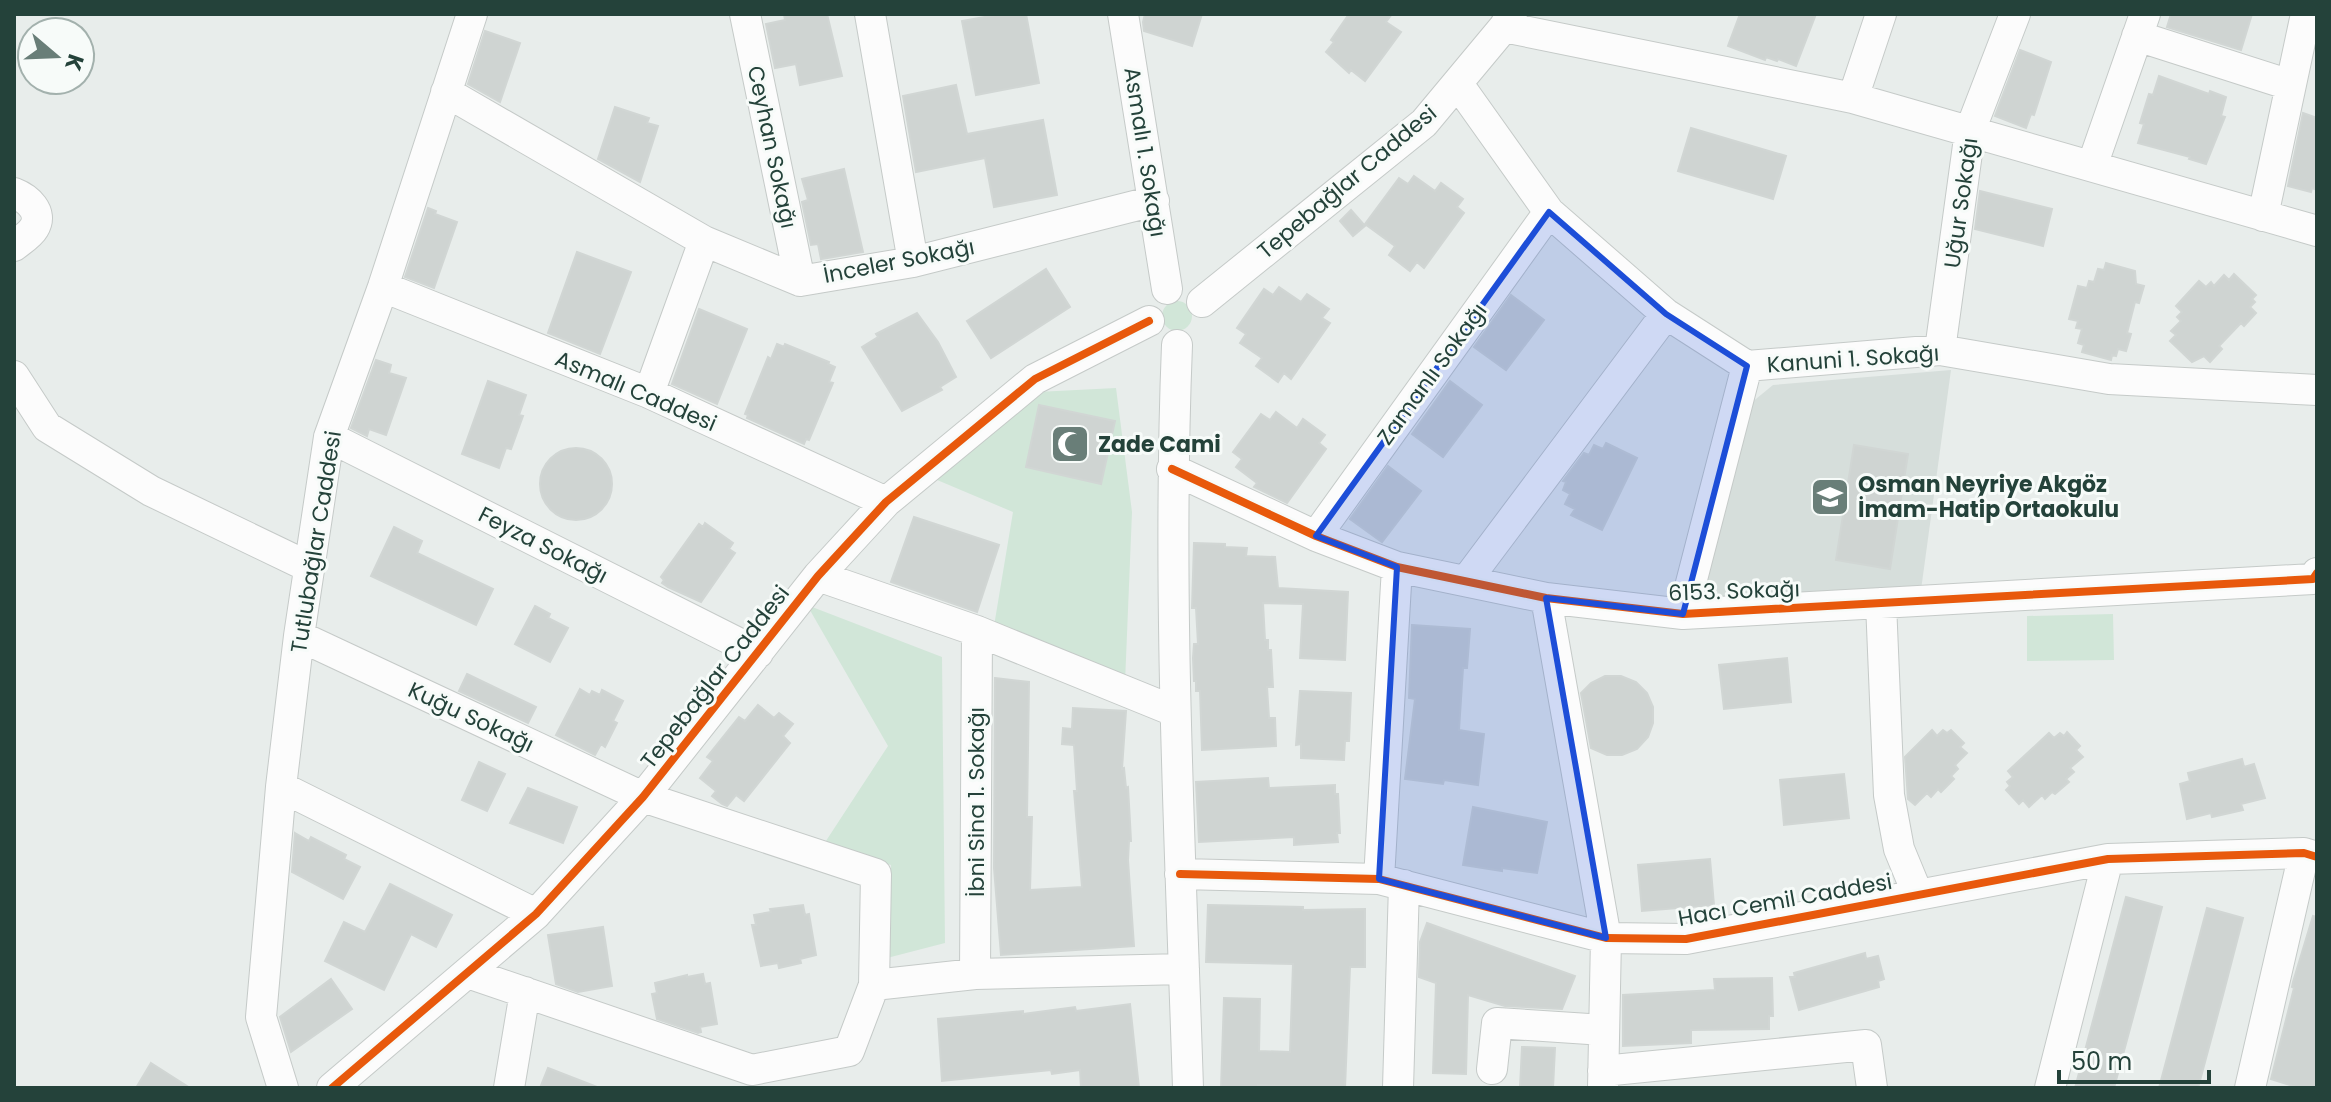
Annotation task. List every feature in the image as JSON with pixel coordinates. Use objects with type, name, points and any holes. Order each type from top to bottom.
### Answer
[{"type":"street","name":"Tutlubağlar Caddesi","points":[[283,1088],[261,1017],[281,787],[299,636],[329,437],[383,287],[472,14]]},
{"type":"street","name":"Ceyhan Sokağı","points":[[745,14],[800,281]]},
{"type":"street","points":[[870,14],[913,262]]},
{"type":"street","name":"Asmalı 1. Sokağı","points":[[1123,14],[1167,289]]},
{"type":"street","points":[[1853,98],[1881,14]]},
{"type":"street","name":"Uğur Sokağı","points":[[1940,350],[1970,131],[2015,14]]},
{"type":"street","points":[[2263,216],[2306,14]]},
{"type":"street","points":[[1508,21],[1853,98],[2317,231]]},
{"type":"street","name":"Tepebağlar Caddesi","points":[[1202,302],[1424,123],[1508,21]]},
{"type":"street","points":[[2092,166],[2141,25],[2290,85]]},
{"type":"street","name":"Kanuni 1. Sokağı","points":[[1458,84],[1549,212],[1666,314],[1747,366],[1940,350],[2109,379],[2317,390]]},
{"type":"street","name":"İnceler Sokağı","points":[[446,92],[704,241],[800,281],[913,262],[1154,201]]},
{"type":"street","points":[[14,193],[30,202],[36,222],[34,228],[14,246]]},
{"type":"street","name":"Zamanlı Sokağı","points":[[1316,536],[1549,212]]},
{"type":"street","points":[[649,393],[704,241]]},
{"type":"street","name":"Asmalı Caddesi","points":[[383,287],[649,393],[886,502]]},
{"type":"street","points":[[1167,289],[1187,289],[1202,302],[1205,321],[1202,331],[1195,338],[1177,345],[1158,339],[1149,321],[1152,302],[1167,289]]},
{"type":"street","points":[[1466,581],[1666,314]]},
{"type":"street","name":"Tepebağlar Caddesi","points":[[332,1088],[536,914],[643,797],[818,576],[886,502],[1035,379],[1149,321]]},
{"type":"street","points":[[1177,345],[1172,469],[1174,711],[1188,1088]]},
{"type":"street","points":[[1683,614],[1747,366]]},
{"type":"street","points":[[14,376],[47,427],[151,491],[309,567]]},
{"type":"street","name":"Feyza Sokağı","points":[[329,437],[758,653]]},
{"type":"street","name":"6153. Sokağı","points":[[1172,469],[1316,536],[1397,567],[1546,598],[1683,614],[2313,579],[2317,573]]},
{"type":"street","points":[[1397,567],[1392,882],[1398,1088]]},
{"type":"street","points":[[818,576],[977,631],[1174,711]]},
{"type":"street","points":[[1546,598],[1606,938],[1603,1080],[1866,1045],[1872,1088]]},
{"type":"street","points":[[1881,603],[1889,795],[1899,849],[1918,895]]},
{"type":"street","name":"İbni Sina 1. Sokağı","points":[[975,974],[977,631]]},
{"type":"street","name":"Kuğu Sokağı","points":[[299,636],[643,797],[876,874],[874,985]]},
{"type":"street","points":[[281,787],[536,914]]},
{"type":"street","points":[[2252,1087],[2313,850]]},
{"type":"street","name":"Hacı Cemil Caddesi","points":[[1180,874],[1392,882],[1606,938],[1686,939],[2108,859],[2313,850]]},
{"type":"street","points":[[2050,1088],[2108,859]]},
{"type":"street","points":[[468,973],[754,1079],[849,1051],[874,985],[975,974],[1184,969]]},
{"type":"street","points":[[509,1088],[525,992]]},
{"type":"street","points":[[1492,1069],[1497,1023],[1604,1030]]},
{"type":"highlighted area","points":[[1549,212],[1666,314],[1747,366],[1683,614],[1546,598],[1606,938],[1379,879],[1397,567],[1316,536]]},
{"type":"shaded area","name":"Osman Neyriye Akgöz İmam-Hatip Ortaokulu","points":[[1951,370],[1921,590],[1696,605],[1751,403],[1773,385]]},
{"type":"green space","points":[[1177,301],[1188,305],[1192,316],[1188,327],[1177,331],[1166,327],[1162,316],[1166,305]]},
{"type":"green space","points":[[1116,388],[1132,512],[1125,683],[993,632],[1013,512],[930,477],[1037,392]]},
{"type":"green space","points":[[807,605],[942,657],[945,943],[887,958],[891,865],[822,847],[888,746]]},
{"type":"green space","points":[[2113,614],[2114,660],[2027,661],[2027,616]]},
{"type":"building","points":[[784,14],[827,14],[842,76],[800,85],[796,64],[775,68],[766,24],[785,20]]},
{"type":"building","points":[[1001,14],[1026,14],[1039,83],[976,95],[962,21]]},
{"type":"building","points":[[1145,14],[1202,14],[1192,46],[1144,31]]},
{"type":"building","points":[[1349,14],[1392,14],[1386,22],[1401,32],[1365,81],[1351,70],[1349,73],[1326,52]]},
{"type":"building","points":[[1740,14],[1816,14],[1796,66],[1778,59],[1766,57],[1765,60],[1728,46]]},
{"type":"building","points":[[2171,14],[2252,14],[2241,50],[2167,27]]},
{"type":"building","points":[[485,31],[520,43],[500,102],[468,84]]},
{"type":"building","points":[[2020,50],[2051,62],[2034,115],[2031,114],[2026,128],[1995,116]]},
{"type":"building","points":[[2159,76],[2226,97],[2221,116],[2225,117],[2206,164],[2138,143],[2144,124],[2140,123],[2149,94],[2153,95]]},
{"type":"building","points":[[956,85],[967,134],[1043,120],[1057,195],[994,207],[985,158],[916,172],[903,96]]},
{"type":"building","points":[[615,107],[649,118],[647,123],[658,126],[640,182],[598,159]]},
{"type":"building","points":[[2303,113],[2317,118],[2317,190],[2312,188],[2311,192],[2288,186]]},
{"type":"building","points":[[1691,128],[1786,156],[1773,199],[1678,171]]},
{"type":"building","points":[[844,169],[863,252],[821,259],[818,244],[811,245],[802,202],[808,200],[802,179]]},
{"type":"building","points":[[1414,176],[1435,191],[1441,183],[1463,199],[1457,207],[1464,213],[1424,268],[1417,262],[1410,271],[1389,255],[1395,246],[1365,224],[1399,178],[1408,184]]},
{"type":"building","points":[[1980,191],[2052,209],[2043,246],[1975,229]]},
{"type":"building","points":[[428,208],[457,222],[434,288],[405,277]]},
{"type":"building","points":[[1351,210],[1365,226],[1353,236],[1340,221]]},
{"type":"building","points":[[577,252],[631,272],[600,354],[548,333]]},
{"type":"building","points":[[2106,263],[2135,271],[2136,284],[2144,286],[2139,303],[2135,302],[2126,351],[2118,349],[2111,360],[2082,352],[2084,345],[2078,343],[2082,329],[2076,328],[2078,321],[2069,319],[2078,286],[2087,288],[2089,281],[2094,282],[2098,269],[2104,270]]},
{"type":"building","points":[[1046,269],[1070,307],[991,358],[967,321]]},
{"type":"building","points":[[2234,274],[2256,295],[2250,307],[2256,313],[2244,326],[2241,323],[2219,346],[2222,349],[2210,362],[2204,356],[2192,362],[2170,341],[2176,335],[2171,331],[2181,321],[2177,317],[2182,312],[2176,306],[2199,281],[2206,287],[2211,282],[2214,286],[2224,275],[2229,280]]},
{"type":"building","points":[[1279,287],[1301,302],[1307,294],[1329,309],[1322,318],[1330,323],[1291,379],[1284,373],[1278,382],[1256,366],[1262,358],[1240,343],[1246,334],[1237,328],[1264,289],[1273,295]]},
{"type":"building","points":[[1511,295],[1544,320],[1506,370],[1474,347]]},
{"type":"building","points":[[699,309],[747,329],[717,404],[672,384]]},
{"type":"building","points":[[917,313],[938,342],[956,377],[940,387],[942,390],[902,411],[862,347],[878,337],[876,334]]},
{"type":"building","points":[[777,344],[784,347],[785,344],[835,367],[829,382],[833,383],[809,440],[806,439],[804,444],[747,418],[745,414],[768,357],[771,359]]},
{"type":"building","points":[[376,360],[391,365],[389,373],[406,378],[386,435],[369,429],[367,436],[351,428]]},
{"type":"building","points":[[488,381],[526,395],[519,415],[523,416],[511,449],[506,448],[499,468],[462,454]]},
{"type":"building","points":[[1450,381],[1482,405],[1443,457],[1412,434]]},
{"type":"building","name":"Zade Cami","points":[[1039,405],[1115,421],[1101,484],[1026,467]]},
{"type":"building","points":[[1276,412],[1297,428],[1303,419],[1325,435],[1319,443],[1326,449],[1287,503],[1254,487],[1257,483],[1236,467],[1242,459],[1233,452],[1261,414],[1270,420]]},
{"type":"building","points":[[1606,443],[1637,458],[1602,530],[1571,515],[1575,509],[1565,504],[1570,494],[1563,490],[1566,482],[1563,481],[1584,453],[1589,455],[1594,445],[1603,449]]},
{"type":"building","points":[[1854,445],[1908,454],[1890,569],[1836,560]]},
{"type":"building","points":[[576,448],[596,454],[606,464],[612,484],[606,504],[596,514],[576,520],[556,514],[546,504],[540,484],[546,464],[556,454]]},
{"type":"building","points":[[1388,466],[1421,491],[1382,542],[1350,519]]},
{"type":"building","points":[[914,517],[999,545],[977,612],[891,582]]},
{"type":"building","points":[[705,523],[733,543],[729,549],[735,553],[701,602],[668,587],[662,583],[664,580],[661,577],[699,524],[703,527]]},
{"type":"building","points":[[394,527],[422,541],[417,553],[493,589],[476,625],[371,576]]},
{"type":"building","points":[[1194,543],[1225,544],[1225,547],[1247,548],[1246,556],[1275,557],[1278,588],[1348,592],[1345,660],[1300,658],[1303,604],[1263,603],[1273,687],[1267,687],[1269,718],[1275,718],[1276,746],[1202,750],[1200,691],[1196,691],[1193,658],[1194,644],[1198,644],[1196,608],[1192,608]]},
{"type":"building","points":[[535,606],[550,614],[548,618],[568,628],[550,662],[515,644]]},
{"type":"building","points":[[1412,625],[1470,629],[1467,668],[1463,668],[1459,730],[1484,734],[1478,785],[1405,779],[1415,699],[1409,698]]},
{"type":"building","points":[[1787,658],[1791,702],[1724,709],[1719,665]]},
{"type":"building","points":[[467,674],[536,707],[528,723],[459,691]]},
{"type":"building","points":[[1605,676],[1621,676],[1636,682],[1647,693],[1653,707],[1653,723],[1648,737],[1637,749],[1622,755],[1607,755],[1591,748],[1581,693]]},
{"type":"building","points":[[995,678],[1029,682],[1027,817],[1032,817],[1030,890],[1082,887],[1074,791],[1077,791],[1074,745],[1062,744],[1063,728],[1072,729],[1073,708],[1126,711],[1122,769],[1128,787],[1131,841],[1128,860],[1134,946],[1001,955],[994,868]]},
{"type":"building","points":[[580,689],[590,695],[592,691],[600,695],[602,690],[623,701],[613,721],[617,723],[605,747],[601,744],[595,755],[556,735]]},
{"type":"building","points":[[1300,691],[1351,693],[1349,741],[1345,741],[1344,760],[1301,758],[1301,744],[1296,745]]},
{"type":"building","points":[[758,705],[774,718],[779,713],[793,724],[783,736],[790,743],[744,801],[736,795],[727,806],[712,796],[716,791],[700,778],[713,761],[707,757],[739,717],[745,721]]},
{"type":"building","points":[[1932,730],[1937,736],[1943,730],[1947,733],[1951,730],[1964,743],[1960,747],[1967,753],[1955,765],[1958,769],[1951,776],[1954,779],[1941,792],[1938,789],[1931,797],[1927,793],[1915,805],[1908,799],[1905,757]]},
{"type":"building","points":[[2067,732],[2080,746],[2076,750],[2083,757],[2070,768],[2074,772],[2066,779],[2069,782],[2045,799],[2042,795],[2029,807],[2023,800],[2019,804],[2006,790],[2010,786],[2007,782],[2013,777],[2008,771],[2049,733],[2054,738]]},
{"type":"building","points":[[2242,759],[2244,767],[2254,764],[2265,798],[2241,804],[2243,810],[2187,819],[2180,784],[2190,781],[2188,773]]},
{"type":"building","points":[[479,762],[505,774],[487,811],[462,800]]},
{"type":"building","points":[[1844,774],[1849,818],[1784,825],[1780,780]]},
{"type":"building","points":[[1268,778],[1269,788],[1335,785],[1335,794],[1338,794],[1338,842],[1294,845],[1294,837],[1199,842],[1196,782]]},
{"type":"building","points":[[528,788],[577,807],[563,843],[510,823]]},
{"type":"building","points":[[1473,807],[1547,822],[1537,873],[1463,865]]},
{"type":"building","points":[[295,833],[309,841],[311,837],[346,855],[344,859],[360,867],[343,899],[292,872]]},
{"type":"building","points":[[1710,859],[1714,905],[1642,911],[1638,865]]},
{"type":"building","points":[[390,884],[452,915],[436,947],[411,934],[384,990],[325,961],[344,922],[365,932]]},
{"type":"building","points":[[2126,897],[2162,907],[2142,984],[2114,1088],[2075,1088]]},
{"type":"building","points":[[803,905],[805,915],[809,914],[816,955],[800,959],[801,963],[779,968],[778,963],[761,966],[752,925],[756,925],[754,915],[771,912],[770,909]]},
{"type":"building","points":[[1208,905],[1303,907],[1303,910],[1365,909],[1365,967],[1350,967],[1345,1088],[1258,1085],[1258,1088],[1221,1088],[1224,998],[1260,999],[1259,1051],[1290,1052],[1293,964],[1206,962]]},
{"type":"building","points":[[2207,908],[2243,918],[2223,995],[2198,1088],[2159,1088]]},
{"type":"building","points":[[2313,916],[2317,917],[2317,1088],[2299,1088],[2271,1079],[2293,982]]},
{"type":"building","points":[[1427,923],[1575,976],[1562,1009],[1505,1006],[1468,995],[1466,1074],[1433,1073],[1436,983],[1419,977],[1420,942]]},
{"type":"building","points":[[603,927],[612,986],[578,992],[556,984],[548,935]]},
{"type":"building","points":[[1865,953],[1866,959],[1878,956],[1884,979],[1878,981],[1879,987],[1799,1010],[1790,977],[1795,977],[1794,973]]},
{"type":"building","points":[[703,974],[705,984],[710,983],[717,1024],[700,1027],[701,1032],[698,1033],[657,1019],[652,994],[657,993],[655,983]]},
{"type":"building","points":[[1772,978],[1773,1016],[1769,1016],[1769,1029],[1691,1030],[1691,1043],[1623,1046],[1623,995],[1715,990],[1714,979]]},
{"type":"building","points":[[331,979],[352,1009],[291,1052],[280,1017]]},
{"type":"building","points":[[1130,1004],[1139,1088],[1081,1088],[1080,1070],[942,1081],[938,1019],[1023,1011],[1023,1014],[1075,1007],[1076,1011]]},
{"type":"building","points":[[1522,1047],[1555,1048],[1553,1088],[1520,1088]]},
{"type":"building","points":[[151,1063],[190,1088],[136,1088]]},
{"type":"building","points":[[548,1068],[597,1087],[597,1088],[540,1088]]},
{"type":"cycle path","points":[[332,1088],[536,914],[643,797],[818,576],[886,502],[1035,379],[1149,321]]},
{"type":"cycle path","points":[[1172,469],[1316,536],[1397,567],[1546,598],[1683,614],[2313,579],[2317,573]]},
{"type":"cycle path","points":[[1180,874],[1379,879],[1606,938],[1686,939],[2108,859],[2304,853],[2317,857]]},
{"type":"place","name":"Zade Cami","points":[[1070,444]]},
{"type":"place","name":"Osman Neyriye Akgöz İmam-Hatip Ortaokulu","points":[[1830,497]]}]
